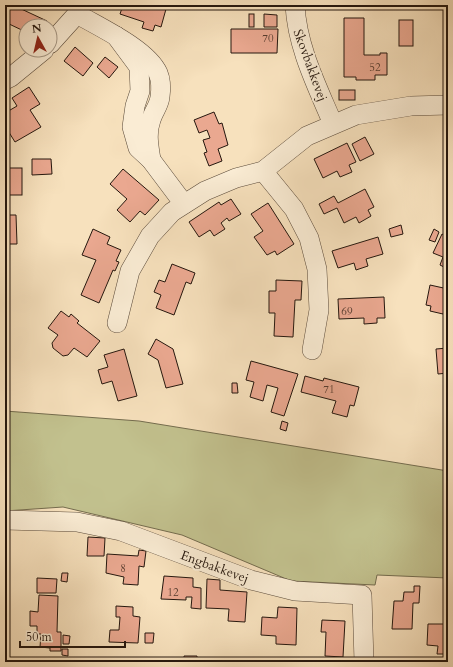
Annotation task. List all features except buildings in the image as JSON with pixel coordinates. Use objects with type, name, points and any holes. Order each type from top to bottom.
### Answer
[{"type":"street","name":"Skovbakkevej","points":[[295,5],[296,22],[304,53],[333,124]]},
{"type":"street","points":[[58,34],[78,9],[116,36],[139,67],[140,91],[135,106],[132,127],[138,148],[151,160],[184,204]]},
{"type":"street","points":[[5,80],[11,77],[34,58]]},
{"type":"street","points":[[117,323],[130,271],[150,236],[172,212],[184,204],[205,191],[236,178],[263,171],[307,136],[356,115],[403,107],[448,105]]},
{"type":"street","points":[[263,171],[294,209],[309,238],[317,269],[319,310],[312,350]]},
{"type":"street","name":"Engbakkevej","points":[[5,520],[77,522],[121,531],[251,580],[295,591],[362,595],[364,662]]},
{"type":"shaded area","points":[[5,411],[139,421],[448,471],[448,578],[377,575],[375,585],[291,581],[182,535],[63,507],[5,511]]}]
